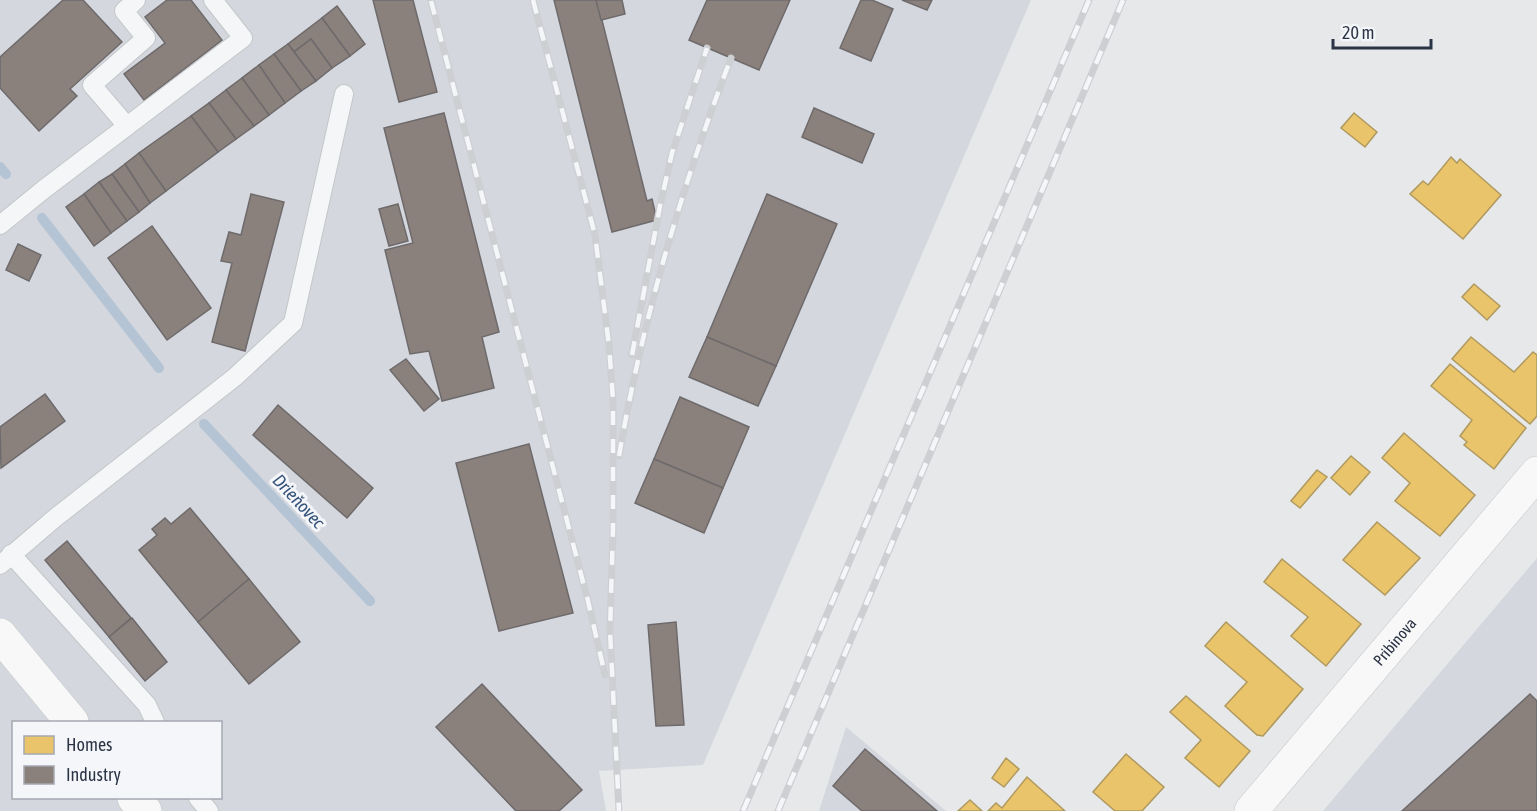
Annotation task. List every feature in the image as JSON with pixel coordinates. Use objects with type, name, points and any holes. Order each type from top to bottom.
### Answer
[{"type":"street","name":"Pribinova","points":[[1251,811],[1537,473]]},
{"type":"street","points":[[0,635],[70,721]]},
{"type":"street","points":[[135,799],[145,811]]},
{"type":"lane","points":[[127,126],[93,85],[146,38],[124,11],[136,0]]},
{"type":"lane","points":[[0,225],[243,38],[213,0]]},
{"type":"lane","points":[[155,721],[147,705],[5,560],[235,376],[293,322],[344,94]]},
{"type":"lane","points":[[199,799],[209,811]]},
{"type":"shaded area","points":[[0,0],[1031,0],[703,765],[599,771],[606,811],[0,811]]},
{"type":"shaded area","points":[[1537,558],[1537,811],[1323,811]]},
{"type":"shaded area","points":[[846,727],[946,811],[819,811]]},
{"type":"building: Homes","points":[[1354,113],[1377,132],[1365,147],[1341,128]]},
{"type":"building: Homes","points":[[1451,157],[1457,163],[1460,159],[1501,195],[1463,239],[1410,194],[1423,181],[1428,185]]},
{"type":"building: Homes","points":[[1474,284],[1500,306],[1487,320],[1462,297]]},
{"type":"building: Homes","points":[[1471,337],[1514,372],[1533,352],[1537,355],[1537,416],[1530,424],[1452,359]]},
{"type":"building: Homes","points":[[1450,364],[1526,428],[1494,469],[1464,445],[1467,442],[1460,436],[1472,420],[1431,386]]},
{"type":"building: Homes","points":[[1404,433],[1475,495],[1440,536],[1395,501],[1410,483],[1382,458]]},
{"type":"building: Homes","points":[[1351,456],[1370,472],[1350,495],[1331,478]]},
{"type":"building: Homes","points":[[1317,470],[1327,477],[1300,508],[1291,501]]},
{"type":"building: Homes","points":[[1377,522],[1420,558],[1385,595],[1343,560]]},
{"type":"building: Homes","points":[[1282,559],[1361,624],[1326,666],[1291,636],[1308,617],[1264,582]]},
{"type":"building: Homes","points":[[1226,622],[1303,689],[1263,736],[1257,735],[1225,706],[1247,682],[1205,646]]},
{"type":"building: Homes","points":[[1186,696],[1250,751],[1219,787],[1185,758],[1201,740],[1170,712]]},
{"type":"building: Homes","points":[[1126,754],[1164,787],[1142,811],[1115,811],[1093,792]]},
{"type":"building: Homes","points":[[1006,758],[1019,769],[1004,787],[992,778]]},
{"type":"building: Homes","points":[[1027,777],[1065,811],[988,811],[996,803],[1002,808]]},
{"type":"building: Homes","points":[[970,800],[982,811],[958,811]]},
{"type":"building: Industry","points":[[63,0],[83,0],[122,42],[70,89],[77,96],[39,131],[0,88],[0,57]]},
{"type":"building: Industry","points":[[167,0],[191,0],[222,40],[144,100],[124,74],[165,43],[145,17]]},
{"type":"building: Industry","points":[[373,0],[413,0],[437,92],[399,102]]},
{"type":"building: Industry","points":[[554,0],[597,0],[647,201],[652,199],[657,220],[612,232]]},
{"type":"building: Industry","points":[[596,0],[622,0],[625,14],[601,20]]},
{"type":"building: Industry","points":[[707,0],[790,0],[759,70],[689,40]]},
{"type":"building: Industry","points":[[861,0],[872,0],[893,9],[871,61],[840,48]]},
{"type":"building: Industry","points":[[902,0],[932,0],[927,10]]},
{"type":"building: Industry","points":[[337,6],[365,44],[350,56],[322,18]]},
{"type":"building: Industry","points":[[322,18],[350,56],[332,68],[311,39],[294,52],[288,44]]},
{"type":"building: Industry","points":[[311,39],[332,68],[316,81],[294,52]]},
{"type":"building: Industry","points":[[288,44],[316,81],[301,91],[274,54]]},
{"type":"building: Industry","points":[[274,54],[301,91],[285,103],[259,65]]},
{"type":"building: Industry","points":[[259,65],[285,103],[269,115],[242,78]]},
{"type":"building: Industry","points":[[242,78],[269,115],[254,126],[226,90]]},
{"type":"building: Industry","points":[[226,90],[254,126],[236,139],[209,103]]},
{"type":"building: Industry","points":[[209,103],[236,139],[218,152],[191,116]]},
{"type":"building: Industry","points":[[814,108],[874,134],[862,163],[802,137]]},
{"type":"building: Industry","points":[[444,113],[499,332],[482,337],[494,388],[442,401],[429,351],[410,354],[385,250],[413,243],[384,128]]},
{"type":"building: Industry","points":[[191,116],[218,152],[166,191],[139,153]]},
{"type":"building: Industry","points":[[139,153],[166,191],[150,203],[125,164]]},
{"type":"building: Industry","points":[[125,164],[150,203],[139,212],[112,174]]},
{"type":"building: Industry","points":[[112,174],[139,212],[127,221],[99,182]]},
{"type":"building: Industry","points":[[99,182],[127,221],[111,233],[84,194]]},
{"type":"building: Industry","points":[[84,194],[111,233],[94,246],[66,207]]},
{"type":"building: Industry","points":[[251,194],[284,202],[245,351],[212,342],[232,263],[221,261],[229,232],[241,235]]},
{"type":"building: Industry","points":[[767,194],[837,224],[776,366],[707,337]]},
{"type":"building: Industry","points":[[398,204],[408,241],[389,246],[379,209]]},
{"type":"building: Industry","points":[[152,226],[211,308],[167,340],[108,258]]},
{"type":"building: Industry","points":[[18,244],[41,255],[29,281],[6,270]]},
{"type":"building: Industry","points":[[707,337],[776,366],[758,406],[689,377]]},
{"type":"building: Industry","points":[[406,359],[439,399],[424,411],[390,370]]},
{"type":"building: Industry","points":[[45,394],[65,421],[1,468],[0,427]]},
{"type":"building: Industry","points":[[680,397],[749,427],[723,488],[654,459]]},
{"type":"building: Industry","points":[[278,405],[373,488],[347,518],[253,435]]},
{"type":"building: Industry","points":[[529,444],[573,613],[499,631],[456,463]]},
{"type":"building: Industry","points":[[654,459],[723,488],[704,533],[635,503]]},
{"type":"building: Industry","points":[[190,508],[249,579],[198,622],[139,550],[157,535],[152,529],[165,518],[171,524]]},
{"type":"building: Industry","points":[[67,541],[131,618],[109,637],[45,560]]},
{"type":"building: Industry","points":[[249,579],[300,642],[249,684],[198,622]]},
{"type":"building: Industry","points":[[132,618],[167,662],[145,681],[109,637]]},
{"type":"building: Industry","points":[[676,622],[684,725],[656,726],[648,625]]},
{"type":"building: Industry","points":[[482,684],[582,790],[559,811],[516,811],[436,727]]},
{"type":"building: Industry","points":[[1530,694],[1537,701],[1537,811],[1402,811]]},
{"type":"building: Industry","points":[[865,749],[937,811],[862,811],[833,786]]},
{"type":"waterway","name":"Drieňovec","points":[[0,167],[6,174]]},
{"type":"waterway","name":"Drieňovec","points":[[42,218],[159,368]]},
{"type":"waterway","name":"Drieňovec","points":[[204,424],[370,601]]},
{"type":"railway","points":[[533,0],[595,235],[609,345],[613,400],[610,631],[619,811]]},
{"type":"railway","points":[[743,811],[1089,0]]},
{"type":"railway","points":[[778,811],[1123,0]]},
{"type":"railway","points":[[431,1],[588,601],[605,675]]},
{"type":"railway","points":[[632,355],[672,153],[707,48]]},
{"type":"railway","points":[[619,456],[639,355],[665,254],[696,155],[731,58]]}]
